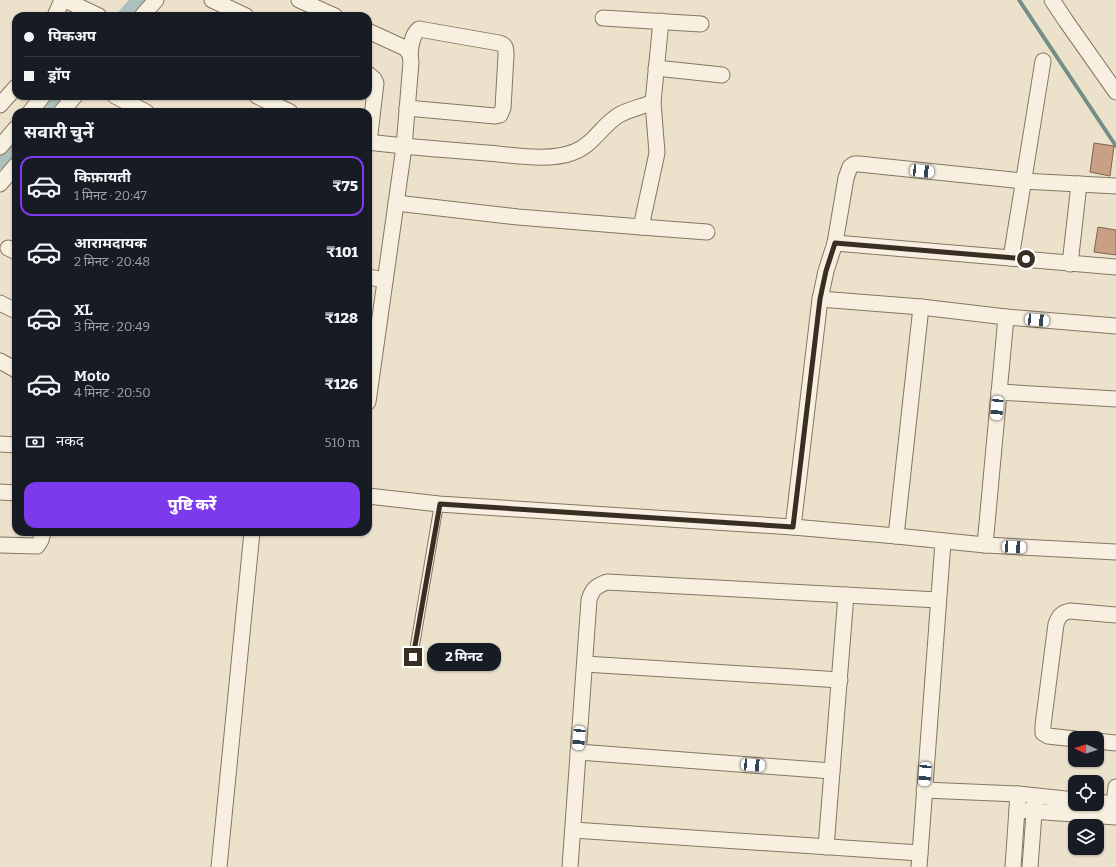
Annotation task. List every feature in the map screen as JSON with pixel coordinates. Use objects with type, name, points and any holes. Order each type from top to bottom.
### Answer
[{"type":"street","points":[[57,12],[64,0],[90,12]]},
{"type":"street","points":[[146,12],[156,0]]},
{"type":"street","points":[[212,0],[238,12]]},
{"type":"street","points":[[299,0],[326,12]]},
{"type":"street","points":[[1052,0],[1116,92]]},
{"type":"street","points":[[603,18],[701,24]]},
{"type":"street","points":[[641,227],[657,153],[653,102],[661,21]]},
{"type":"street","points":[[372,373],[404,147],[407,108],[411,70],[410,54],[415,32],[419,29],[499,43],[504,45],[506,48],[503,108],[500,115],[495,116],[407,108]]},
{"type":"street","points":[[372,33],[397,43],[405,48],[410,54]]},
{"type":"street","points":[[1011,258],[1043,61]]},
{"type":"street","points":[[656,68],[722,75]]},
{"type":"street","points":[[372,77],[376,83],[372,112]]},
{"type":"street","points":[[0,105],[12,92]]},
{"type":"street","points":[[33,108],[40,100]]},
{"type":"street","points":[[64,108],[71,100]]},
{"type":"street","points":[[122,100],[138,108]]},
{"type":"street","points":[[265,100],[282,108]]},
{"type":"street","points":[[372,143],[404,147],[519,156],[542,157],[565,155],[576,152],[584,147],[609,122],[620,115],[653,102]]},
{"type":"street","points":[[0,147],[12,133]]},
{"type":"street","points":[[793,527],[820,299],[826,271],[835,243],[846,178],[850,167],[854,164],[859,164],[1023,181],[1116,186]]},
{"type":"street","points":[[7,183],[12,173]]},
{"type":"street","points":[[1070,264],[1079,184]]},
{"type":"street","points":[[396,203],[518,217],[707,232]]},
{"type":"street","points":[[835,243],[1116,267]]},
{"type":"street","points":[[372,278],[385,280]]},
{"type":"street","points":[[820,299],[1116,326]]},
{"type":"street","points":[[0,303],[12,309]]},
{"type":"street","points":[[896,536],[920,307]]},
{"type":"street","points":[[985,545],[1006,317]]},
{"type":"street","points":[[0,361],[12,368]]},
{"type":"street","points":[[998,392],[1116,399]]},
{"type":"street","points":[[0,444],[12,446]]},
{"type":"street","points":[[0,492],[12,493]]},
{"type":"street","points":[[372,496],[440,504],[793,527],[896,536],[943,542],[1116,552]]},
{"type":"street","points":[[0,545],[37,546],[42,536]]},
{"type":"street","points":[[219,867],[252,536]]},
{"type":"street","points":[[573,830],[826,847],[919,860],[943,542]]},
{"type":"street","points":[[570,867],[589,600],[592,590],[606,582],[938,600]]},
{"type":"street","points":[[826,847],[846,595]]},
{"type":"street","points":[[1068,739],[1048,736],[1043,733],[1058,617],[1062,612],[1070,611],[1116,615]]},
{"type":"street","points":[[585,664],[840,680]]},
{"type":"street","points":[[1104,742],[1116,743]]},
{"type":"street","points":[[578,752],[832,771]]},
{"type":"street","points":[[1115,808],[1116,787]]},
{"type":"street","points":[[924,790],[1035,795],[1068,799]]},
{"type":"street","points":[[1013,867],[1018,794]]},
{"type":"street","points":[[1030,867],[1035,795]]},
{"type":"street","points":[[1104,804],[1115,808]]},
{"type":"street","points":[[1017,810],[1034,811],[1115,808]]},
{"type":"lane","points":[[413,657],[440,504]]},
{"type":"building","points":[[1094,143],[1114,146],[1110,176],[1090,172]]},
{"type":"building","points":[[1098,227],[1116,230],[1116,255],[1094,252]]},
{"type":"waterway","points":[[128,12],[138,0]]},
{"type":"waterway","points":[[1019,0],[1116,146]]},
{"type":"waterway","points":[[46,108],[52,100]]},
{"type":"waterway","points":[[0,162],[12,148]]},
{"type":"route","points":[[413,657],[440,504],[793,527],[820,299],[826,271],[835,243],[1026,259]]}]
